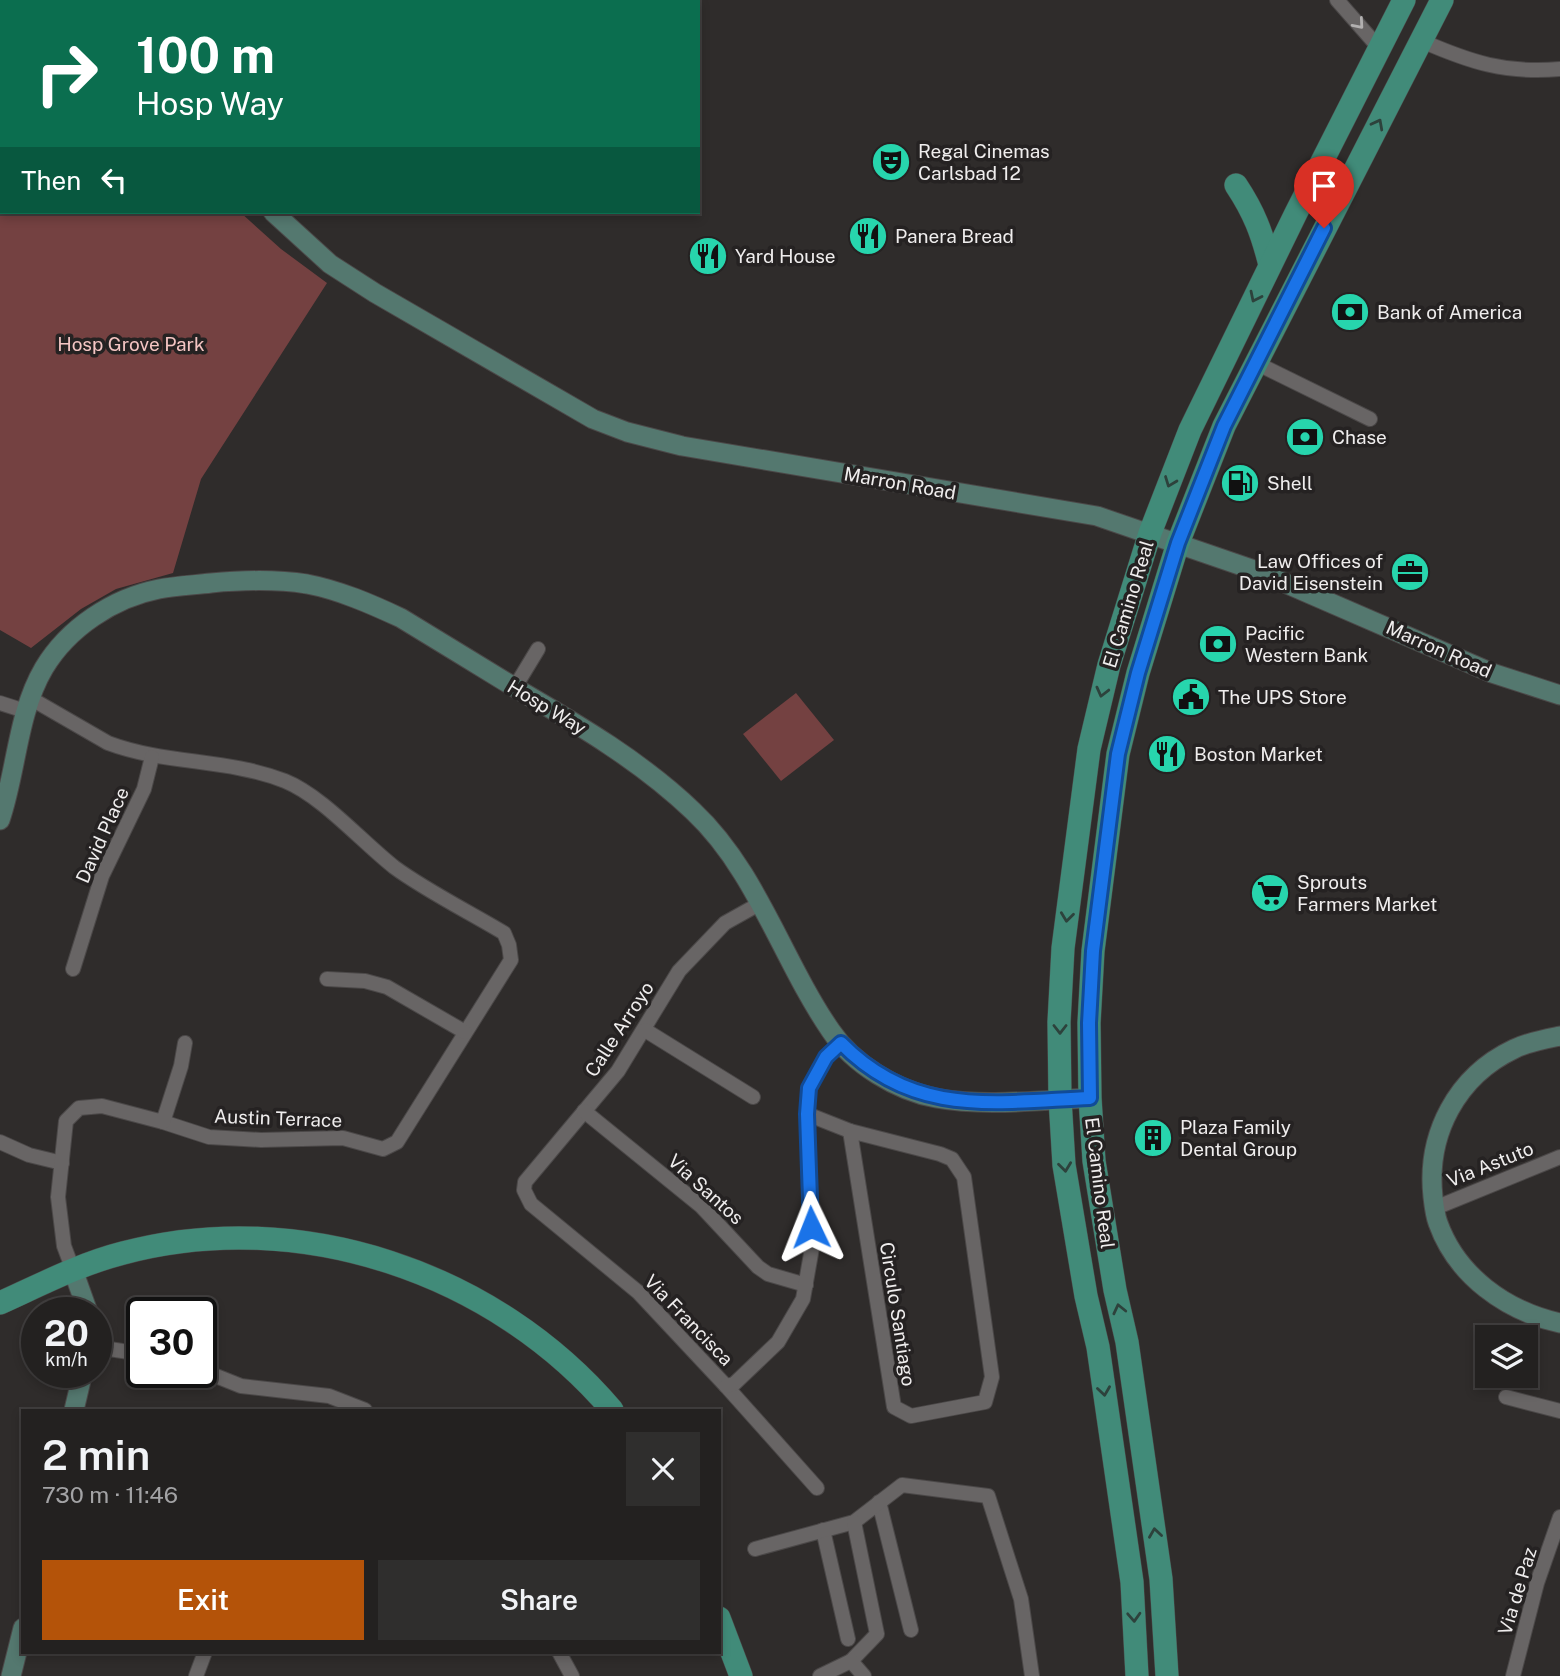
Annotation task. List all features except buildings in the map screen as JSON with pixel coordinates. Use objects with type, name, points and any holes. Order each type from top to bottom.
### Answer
[{"type":"main road","name":"El Camino Real","points":[[1137,1676],[1132,1582],[1098,1348],[1086,1296],[1064,1165],[1060,1099],[1059,1022],[1063,948],[1089,749],[1109,665],[1150,533],[1190,430],[1404,0]]},
{"type":"main road","name":"El Camino Real","points":[[1167,1676],[1158,1555],[1127,1342],[1115,1290],[1094,1161],[1090,1098],[1089,1023],[1093,951],[1118,754],[1138,673],[1178,543],[1224,426],[1442,0]]},
{"type":"main road","points":[[1236,185],[1262,230],[1270,265]]},
{"type":"main road","points":[[0,1303],[104,1258],[145,1248],[222,1238],[300,1242],[332,1247],[371,1256],[433,1278],[495,1310],[556,1355],[611,1409]]},
{"type":"main road","points":[[721,1623],[741,1676]]},
{"type":"street","points":[[1337,0],[1380,49]]},
{"type":"street","points":[[1422,41],[1484,65],[1516,69],[1560,69]]},
{"type":"street","name":"Marron Road","points":[[275,214],[330,264],[375,293],[593,419],[627,432],[682,446],[1097,516],[1294,585],[1492,673],[1560,695]]},
{"type":"street","points":[[1256,363],[1370,419]]},
{"type":"street","name":"Hosp Way","points":[[0,820],[8,796],[27,705],[45,667],[72,632],[108,607],[159,589],[248,580],[307,584],[365,601],[401,618],[609,745],[693,811],[724,847],[831,1032],[864,1065],[912,1091],[936,1098],[971,1101],[1090,1098]]},
{"type":"street","points":[[515,687],[538,649]]},
{"type":"street","name":"Austin Terrace","points":[[0,703],[27,705],[108,743],[152,757],[240,766],[287,782],[308,793],[395,868],[504,933],[511,960],[397,1142],[383,1149],[343,1138],[261,1140],[209,1137],[103,1106],[79,1108],[65,1121],[58,1197],[64,1246],[73,1270]]},
{"type":"street","name":"David Place","points":[[73,969],[102,876],[144,789],[152,757]]},
{"type":"street","name":"Calle Arroyo","points":[[524,1190],[525,1182],[618,1071],[679,971],[725,923],[759,904]]},
{"type":"street","points":[[327,979],[365,981],[387,987],[465,1032]]},
{"type":"street","points":[[645,1030],[754,1097]]},
{"type":"street","points":[[1560,1035],[1516,1048],[1496,1059],[1463,1087],[1439,1130],[1432,1183],[1437,1221],[1446,1242],[1471,1276],[1503,1302],[1541,1319],[1560,1323]]},
{"type":"street","points":[[163,1122],[181,1066],[185,1043]]},
{"type":"street","points":[[726,1386],[734,1384],[778,1342],[803,1299],[812,1248],[807,1114],[809,1088],[826,1057],[841,1043]]},
{"type":"street","name":"Via Santos","points":[[584,1111],[701,1206],[758,1267],[768,1274],[806,1285]]},
{"type":"street","points":[[807,1114],[850,1131]]},
{"type":"street","name":"Circulo Santiago","points":[[850,1131],[940,1154],[952,1159],[964,1177],[992,1377],[985,1402],[911,1416],[894,1407],[850,1131]]},
{"type":"street","points":[[0,1142],[29,1155],[61,1163]]},
{"type":"street","name":"Via Astuto","points":[[1434,1208],[1560,1157]]},
{"type":"street","name":"Via Francisca","points":[[524,1190],[531,1204],[638,1292],[817,1488]]},
{"type":"street","points":[[73,1270],[83,1297]]},
{"type":"street","points":[[217,1376],[242,1386],[329,1396],[362,1409]]},
{"type":"street","points":[[74,1409],[79,1388]]},
{"type":"street","points":[[1506,1398],[1560,1410]]},
{"type":"street","points":[[755,1549],[854,1522],[902,1485],[988,1496],[1021,1599],[1032,1676]]},
{"type":"street","points":[[879,1502],[911,1630]]},
{"type":"street","name":"Via de Paz","points":[[1513,1676],[1537,1583],[1556,1541],[1560,1517]]},
{"type":"street","points":[[820,1676],[851,1661],[877,1634],[854,1522]]},
{"type":"street","points":[[823,1530],[848,1639]]},
{"type":"street","points":[[11,1676],[21,1636]]},
{"type":"street","points":[[196,1676],[204,1654]]},
{"type":"street","points":[[560,1654],[572,1676]]},
{"type":"street","points":[[851,1661],[864,1676]]},
{"type":"green space","name":"Hosp Grove Park","points":[[0,214],[242,214],[281,249],[327,283],[201,479],[173,573],[116,589],[81,609],[31,648],[0,630]]},
{"type":"green space","points":[[796,693],[834,740],[781,781],[743,734]]},
{"type":"place","name":"Regal Cinemas Carlsbad 12","points":[[891,162]]},
{"type":"place","name":"Panera Bread","points":[[868,236]]},
{"type":"place","name":"Yard House","points":[[708,256]]},
{"type":"place","name":"Bank of America","points":[[1350,312]]},
{"type":"place","name":"Chase","points":[[1305,437]]},
{"type":"place","name":"Shell","points":[[1240,483]]},
{"type":"place","name":"Law Offices of David Eisenstein","points":[[1410,572]]},
{"type":"place","name":"Pacific Western Bank","points":[[1218,644]]},
{"type":"place","name":"The UPS Store","points":[[1191,697]]},
{"type":"place","name":"Boston Market","points":[[1167,754]]},
{"type":"place","name":"Sprouts Farmers Market","points":[[1270,893]]},
{"type":"place","name":"Plaza Family Dental Group","points":[[1153,1138]]},
{"type":"route","points":[[811,1227],[807,1114],[809,1088],[826,1057],[841,1043],[864,1065],[888,1080],[936,1098],[971,1101],[1090,1098],[1089,1023],[1093,951],[1118,754],[1138,673],[1178,543],[1224,426],[1324,228]]}]
